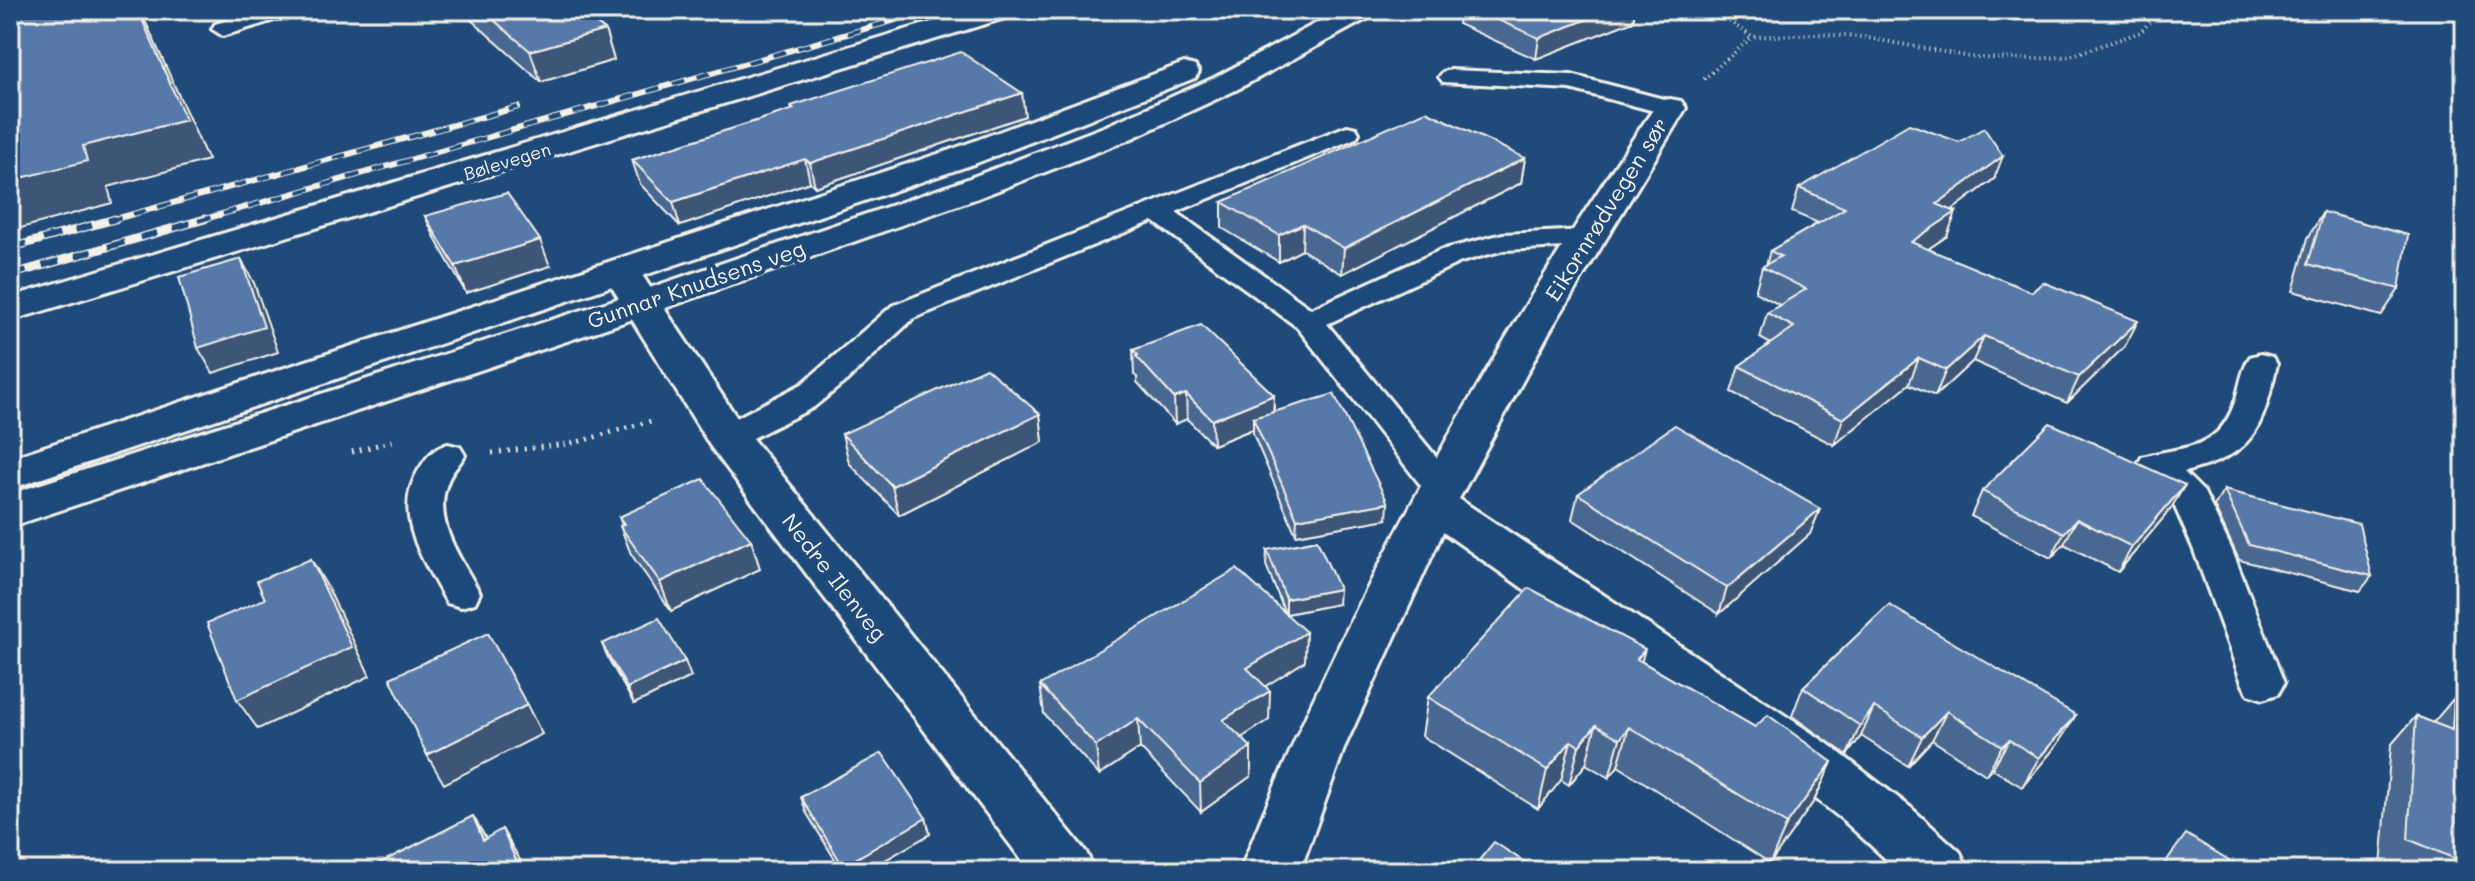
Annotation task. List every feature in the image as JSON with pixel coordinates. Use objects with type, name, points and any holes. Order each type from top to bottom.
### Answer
[{"type":"street","name":"Bølevegen","points":[[10,309],[1002,10]]},
{"type":"street","name":"Gunnar Knudsens veg","points":[[10,511],[632,287],[1214,58],[1315,10]]},
{"type":"street","name":"Gunnar Knudsens veg","points":[[10,474],[632,287],[966,191],[1117,133],[1239,77],[1362,10]]},
{"type":"street","name":"Eikornrødvegen sør","points":[[1270,871],[1324,730],[1438,497],[1585,238],[1670,108]]},
{"type":"street","name":"Nedre Ilenveg","points":[[632,287],[715,419],[1065,871]]},
{"type":"street","points":[[1438,497],[1765,729],[1903,834],[1939,871]]},
{"type":"lane","points":[[223,29],[283,10]]},
{"type":"lane","name":"Eikornrødvegen sør","points":[[1451,77],[1571,82],[1670,108]]},
{"type":"lane","points":[[715,419],[793,405],[824,383],[879,330],[903,312],[1347,133]]},
{"type":"lane","points":[[1155,209],[1308,321],[1438,497]]},
{"type":"lane","points":[[1308,321],[1451,256],[1503,242],[1585,238]]},
{"type":"lane","points":[[2261,364],[2251,412],[2234,441],[2206,457],[2154,465],[2186,492],[2212,548],[2263,683]]},
{"type":"lane","points":[[448,455],[430,482],[425,507],[433,542],[461,593]]},
{"type":"path","points":[[1713,10],[1752,37],[1816,34],[1863,37],[1976,58],[2037,59],[2070,56],[2141,32],[2159,10]]},
{"type":"path","points":[[1670,108],[1752,37]]},
{"type":"path","points":[[376,447],[410,454],[448,455],[534,451],[622,432],[715,419]]},
{"type":"building","points":[[35,10],[138,10],[186,120],[83,146],[87,161],[10,181],[10,15]]},
{"type":"building","points":[[482,10],[578,10],[605,30],[530,51]]},
{"type":"building","points":[[1475,10],[1611,10],[1539,38]]},
{"type":"building","points":[[961,52],[1022,93],[810,163],[805,159],[673,202],[632,160],[794,109],[791,106]]},
{"type":"building","points":[[1426,111],[1525,158],[1344,248],[1303,224],[1279,235],[1222,202]]},
{"type":"building","points":[[1909,124],[1959,142],[1984,128],[2003,156],[1937,204],[1956,212],[1911,242],[2032,292],[2043,282],[2138,321],[2079,377],[1984,336],[1946,370],[1919,358],[1843,419],[1739,366],[1794,327],[1767,313],[1806,289],[1762,267],[1781,256],[1770,251],[1845,208],[1799,188]]},
{"type":"building","points":[[507,193],[540,240],[455,266],[425,216]]},
{"type":"building","points":[[2323,212],[2408,235],[2399,289],[2308,264]]},
{"type":"building","points":[[241,259],[264,327],[198,348],[179,277]]},
{"type":"building","points":[[1201,325],[1274,395],[1212,420],[1186,394],[1174,398],[1133,350]]},
{"type":"building","points":[[986,368],[1040,414],[892,486],[842,434]]},
{"type":"building","points":[[1334,394],[1388,503],[1297,519],[1253,418]]},
{"type":"building","points":[[2050,423],[2185,485],[2132,547],[2077,519],[2064,533],[1982,491]]},
{"type":"building","points":[[1675,425],[1820,509],[1727,588],[1578,494]]},
{"type":"building","points":[[703,479],[751,540],[660,582],[620,526],[624,524],[619,517]]},
{"type":"building","points":[[2224,490],[2359,524],[2372,576],[2249,545]]},
{"type":"building","points":[[1317,540],[1339,589],[1286,599],[1267,550]]},
{"type":"building","points":[[311,559],[352,647],[237,700],[207,623],[265,599],[257,581]]},
{"type":"building","points":[[1237,569],[1306,632],[1247,668],[1270,691],[1223,720],[1251,747],[1200,783],[1138,719],[1096,746],[1040,685]]},
{"type":"building","points":[[1529,588],[1645,649],[1637,659],[1755,727],[1768,715],[1832,762],[1787,824],[1629,727],[1620,739],[1596,725],[1579,746],[1571,741],[1547,770],[1428,697]]},
{"type":"building","points":[[1889,605],[2076,715],[2039,758],[2009,740],[2002,746],[1947,711],[1922,737],[1874,707],[1860,726],[1803,687]]},
{"type":"building","points":[[659,618],[685,661],[627,688],[602,644]]},
{"type":"building","points":[[488,633],[527,705],[427,755],[390,678]]},
{"type":"building","points":[[2454,698],[2465,702],[2465,863],[2408,839],[2416,716],[2452,730]]},
{"type":"building","points":[[882,753],[926,818],[843,866],[801,797]]},
{"type":"building","points":[[473,816],[483,840],[502,829],[521,871],[364,871]]},
{"type":"building","points":[[2186,834],[2247,871],[2159,871]]},
{"type":"building","points":[[1494,842],[1538,871],[1470,871]]},
{"type":"railway","points":[[198,221],[930,10]]},
{"type":"railway","points":[[108,221],[518,107]]},
{"type":"railway","points":[[10,248],[115,219]]},
{"type":"railway","points":[[10,275],[205,219]]}]
